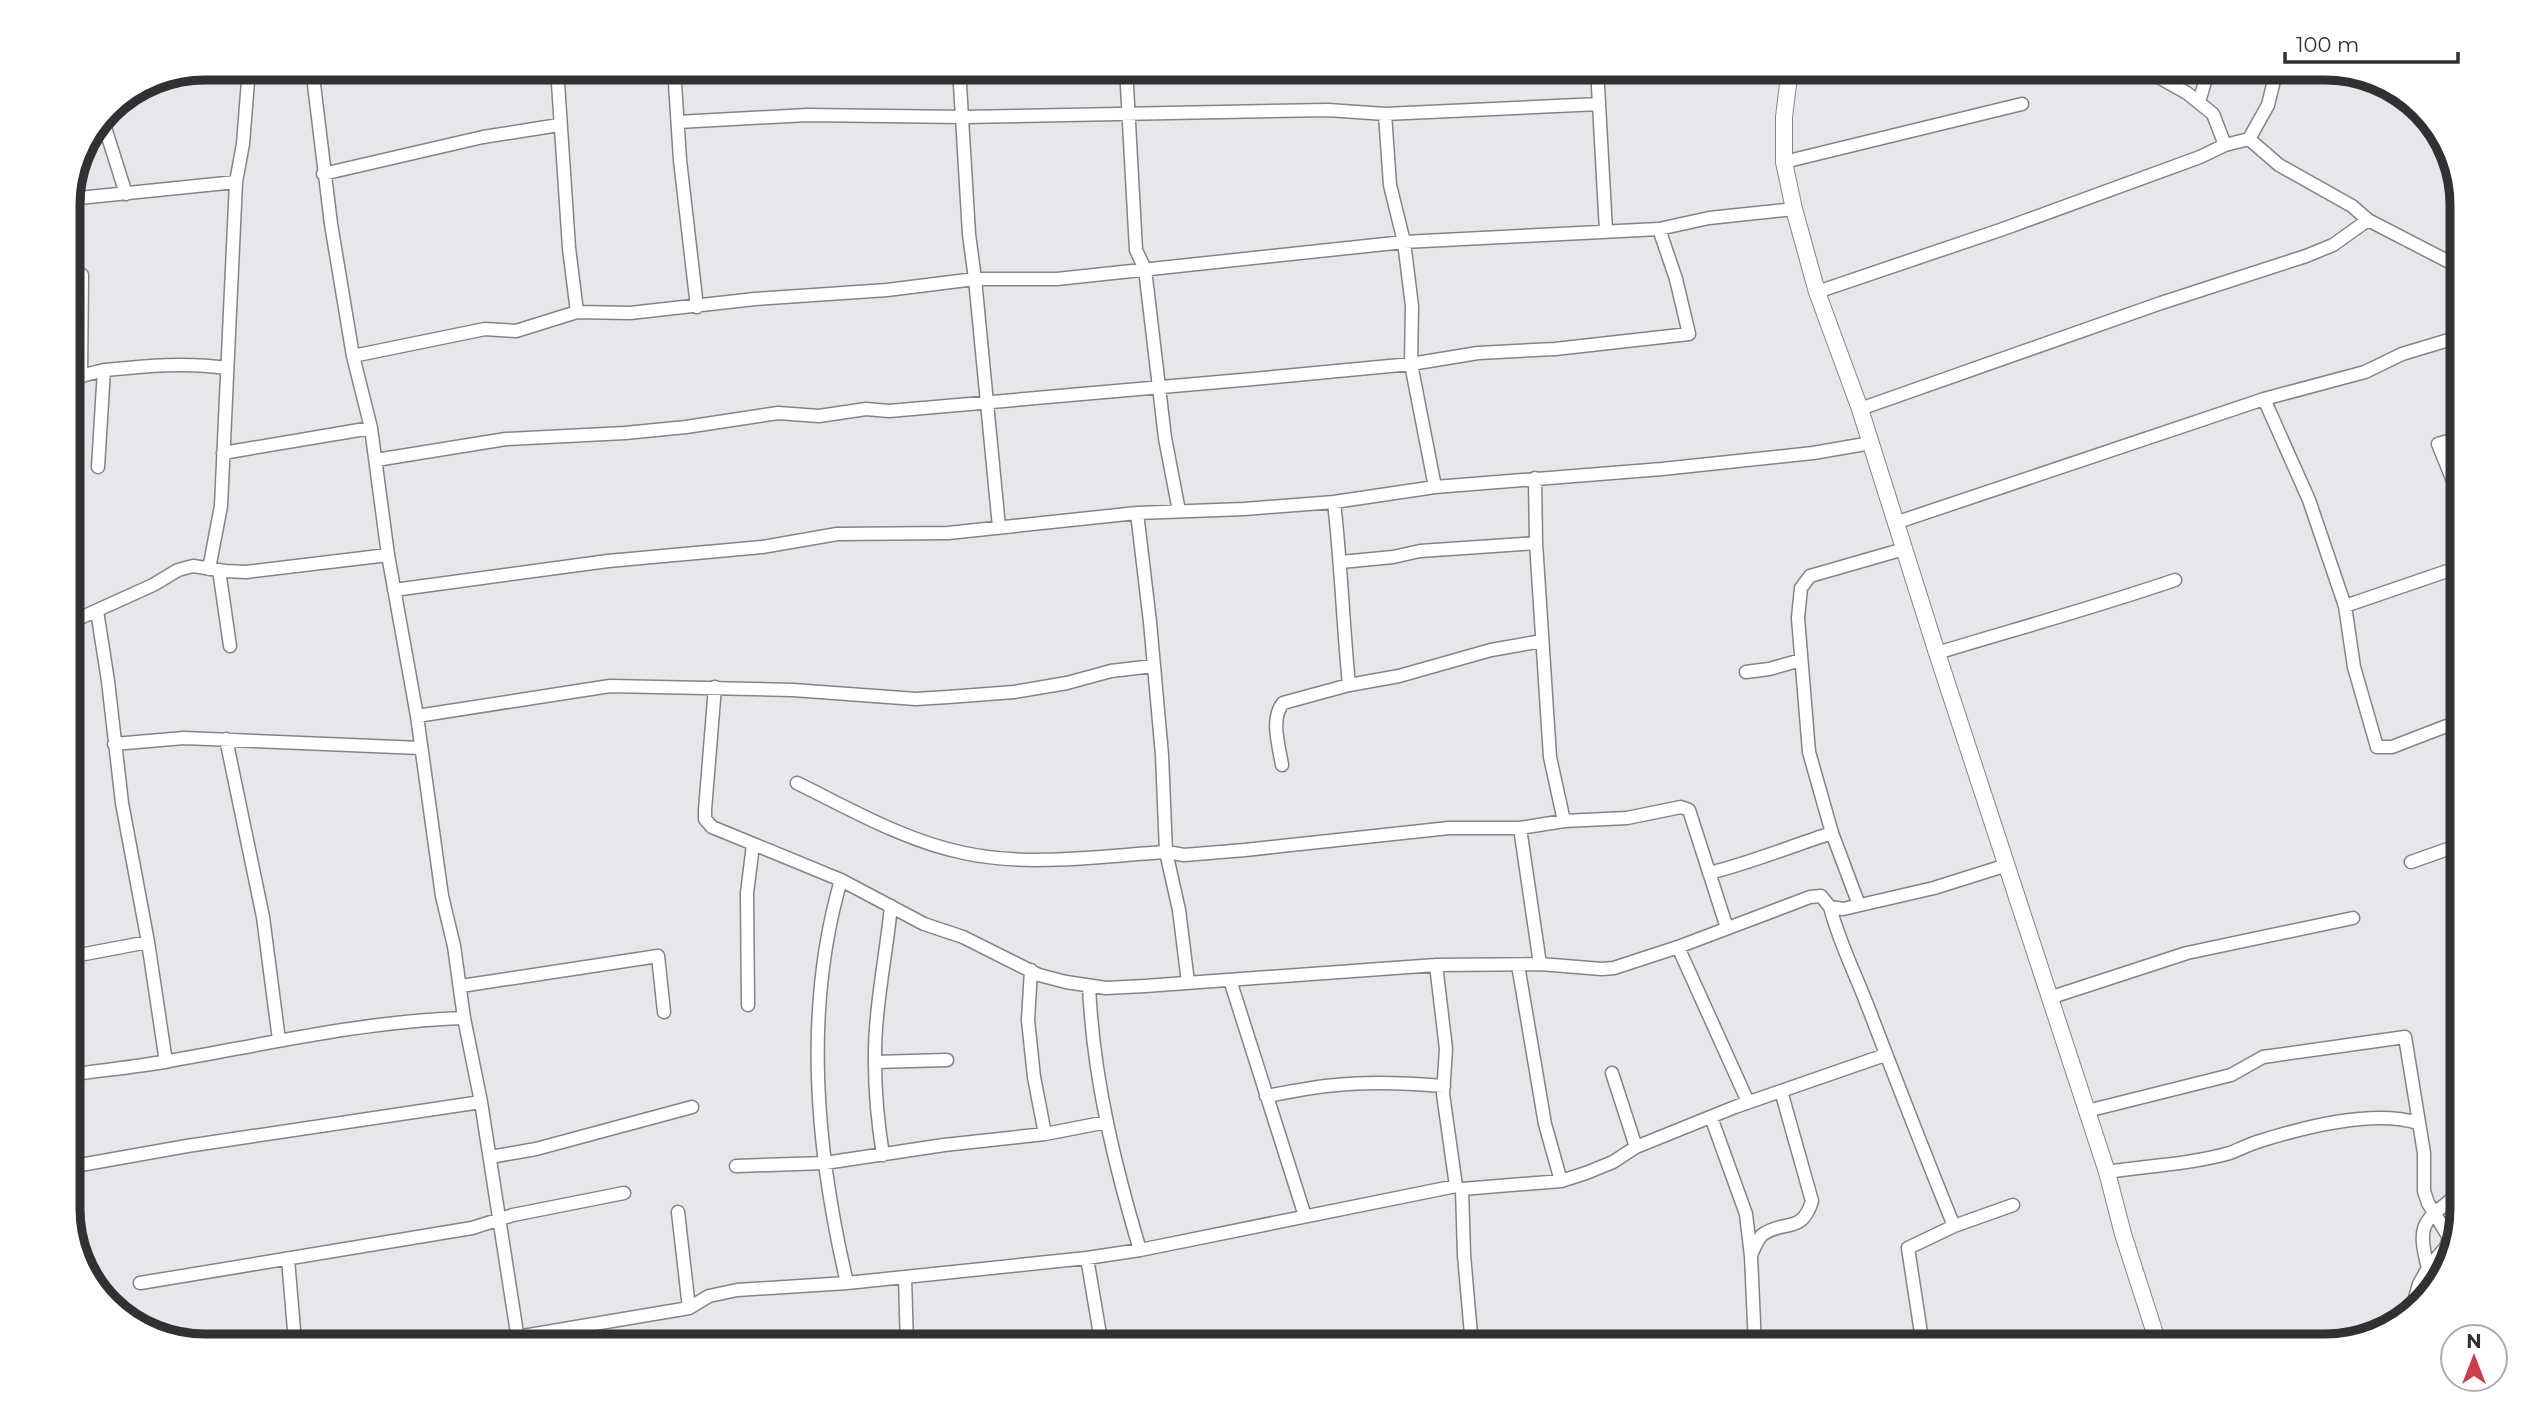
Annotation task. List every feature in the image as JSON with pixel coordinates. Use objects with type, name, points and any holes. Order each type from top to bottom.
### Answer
[{"type":"street","points":[[1598,80],[1606,231]]},
{"type":"street","points":[[1788,80],[1784,117],[1784,162],[1817,292],[1860,409],[2107,1172],[2123,1234],[2155,1334]]},
{"type":"street","points":[[2164,80],[2188,93],[2213,114],[2225,145]]},
{"type":"street","points":[[2199,102],[2205,80]]},
{"type":"street","points":[[1817,292],[2003,229],[2200,157],[2225,145],[2249,139],[2268,105],[2274,80]]},
{"type":"street","points":[[230,646],[214,569],[221,506],[236,182],[243,144],[248,81]]},
{"type":"street","points":[[313,81],[323,174],[353,356],[371,428],[388,555],[417,716],[442,896],[481,1102],[517,1334]]},
{"type":"street","points":[[557,81],[576,312]]},
{"type":"street","points":[[675,81],[697,307]]},
{"type":"street","points":[[960,81],[969,234],[999,527]]},
{"type":"street","points":[[1127,81],[1136,250],[1145,268],[1165,438],[1179,511]]},
{"type":"street","points":[[678,122],[807,115],[963,117],[1328,110],[1385,114],[1599,104]]},
{"type":"street","points":[[1784,162],[2022,104]]},
{"type":"street","points":[[1385,114],[1390,185],[1404,242],[1412,306],[1411,364],[1435,487]]},
{"type":"street","points":[[323,174],[493,135],[559,125]]},
{"type":"street","points":[[106,130],[126,194]]},
{"type":"street","points":[[2249,139],[2279,164],[2352,206],[2368,220],[2449,261]]},
{"type":"street","points":[[81,198],[236,182]]},
{"type":"street","points":[[353,356],[485,329],[516,331],[576,312],[630,313],[755,299],[887,290],[975,279],[1057,279],[1404,242],[1659,229],[1709,218],[1794,209]]},
{"type":"street","points":[[1860,409],[2161,303],[2306,256],[2333,245],[2368,220]]},
{"type":"street","points":[[376,460],[506,439],[625,433],[778,413],[819,416],[866,409],[889,411],[1411,364],[1478,353],[1555,349],[1689,334],[1676,279],[1659,229]]},
{"type":"street","points":[[81,290],[82,275]]},
{"type":"street","points":[[1895,523],[2264,399],[2364,372],[2402,354],[2449,340]]},
{"type":"street","points":[[81,376],[104,370],[199,364],[226,368]]},
{"type":"street","points":[[98,467],[104,370]]},
{"type":"street","points":[[2264,399],[2309,500],[2345,606],[2354,667],[2377,747],[2392,747],[2450,725]]},
{"type":"street","points":[[223,453],[371,428]]},
{"type":"street","points":[[2449,441],[2438,444],[2449,472]]},
{"type":"street","points":[[394,590],[608,561],[762,547],[837,534],[948,533],[1137,513],[1334,502],[1435,487],[1662,469],[1813,453],[1871,443]]},
{"type":"street","points":[[1535,478],[1536,543],[1550,757],[1564,821]]},
{"type":"street","points":[[1334,502],[1349,685]]},
{"type":"street","points":[[1137,513],[1162,755],[1167,852],[1179,910],[1188,982]]},
{"type":"street","points":[[1341,562],[1393,557],[1420,551],[1536,543]]},
{"type":"street","points":[[1859,905],[1832,833],[1809,752],[1801,660],[1801,588],[1810,576],[1904,549]]},
{"type":"street","points":[[81,618],[153,585],[178,569],[193,566],[246,572],[388,555]]},
{"type":"street","points":[[2345,606],[2449,570]]},
{"type":"street","points":[[1937,653],[2101,605],[2175,580]]},
{"type":"street","points":[[97,611],[122,803],[148,942],[166,1062]]},
{"type":"street","points":[[1282,765],[1277,711],[1283,704],[1491,650],[1542,641]]},
{"type":"street","points":[[1746,672],[1801,660]]},
{"type":"street","points":[[417,716],[610,686],[715,687],[937,698],[1014,692],[1067,683],[1111,671],[1153,666]]},
{"type":"street","points":[[715,687],[705,818],[712,827],[842,880],[924,924],[964,937],[1040,975],[1088,986],[1106,988],[1230,981],[1436,965],[1540,964],[1614,968],[1810,897],[1821,896],[1830,907],[1837,934],[1954,1226]]},
{"type":"street","points":[[114,744],[184,738],[420,748]]},
{"type":"street","points":[[226,739],[262,917],[279,1040]]},
{"type":"street","points":[[797,783],[902,833],[945,849],[968,854],[1025,859],[1167,852],[1184,855],[1449,828],[1520,828],[1564,821],[1627,818],[1681,807],[1689,810],[1727,928]]},
{"type":"street","points":[[1520,828],[1540,964]]},
{"type":"street","points":[[1709,873],[1832,833]]},
{"type":"street","points":[[748,1005],[747,893],[753,845]]},
{"type":"street","points":[[2412,862],[2450,848]]},
{"type":"street","points":[[1830,907],[1843,909],[1934,888],[2007,865]]},
{"type":"street","points":[[842,880],[830,918],[817,1015],[816,1065],[825,1163],[846,1283]]},
{"type":"street","points":[[883,1155],[878,1125],[875,1062],[879,993],[891,906]]},
{"type":"street","points":[[2049,998],[2187,953],[2353,918]]},
{"type":"street","points":[[81,955],[148,942]]},
{"type":"street","points":[[1678,947],[1748,1102]]},
{"type":"street","points":[[460,986],[658,956],[664,1012]]},
{"type":"street","points":[[1436,965],[1446,1049],[1444,1086],[1459,1187],[1471,1334]]},
{"type":"street","points":[[1518,965],[1545,1124],[1561,1181]]},
{"type":"street","points":[[1031,970],[1028,1020],[1034,1077],[1045,1134]]},
{"type":"street","points":[[1230,981],[1305,1216]]},
{"type":"street","points":[[1088,986],[1096,1072],[1115,1164],[1140,1250]]},
{"type":"street","points":[[81,1073],[166,1062],[279,1040],[407,1022],[464,1018]]},
{"type":"street","points":[[2087,1111],[2231,1075],[2263,1057],[2406,1037],[2424,1153],[2424,1191],[2447,1235]]},
{"type":"street","points":[[554,1334],[690,1308],[709,1296],[737,1290],[846,1283],[1087,1258],[1459,1187],[1561,1181],[1613,1162],[1636,1147],[1748,1102],[1885,1055]]},
{"type":"street","points":[[875,1062],[947,1060]]},
{"type":"street","points":[[1612,1073],[1636,1147]]},
{"type":"street","points":[[1266,1096],[1360,1083],[1444,1086]]},
{"type":"street","points":[[1751,1256],[1760,1236],[1797,1224],[1808,1214],[1812,1202],[1781,1091]]},
{"type":"street","points":[[81,1165],[376,1116],[481,1102]]},
{"type":"street","points":[[490,1157],[536,1149],[692,1107]]},
{"type":"street","points":[[2107,1172],[2229,1153],[2284,1134],[2384,1116],[2418,1123]]},
{"type":"street","points":[[1711,1117],[1746,1214],[1754,1334]]},
{"type":"street","points":[[736,1166],[825,1163],[1045,1134],[1107,1122]]},
{"type":"street","points":[[140,1283],[472,1228],[513,1214],[624,1193]]},
{"type":"street","points":[[2428,1268],[2421,1231],[2450,1201]]},
{"type":"street","points":[[1921,1334],[1908,1248],[1954,1226],[2013,1206]]},
{"type":"street","points":[[678,1212],[690,1308]]},
{"type":"street","points":[[2416,1293],[2428,1268],[2439,1257]]},
{"type":"street","points":[[1087,1258],[1100,1334]]},
{"type":"street","points":[[288,1259],[294,1334]]},
{"type":"street","points":[[905,1277],[907,1334]]}]
